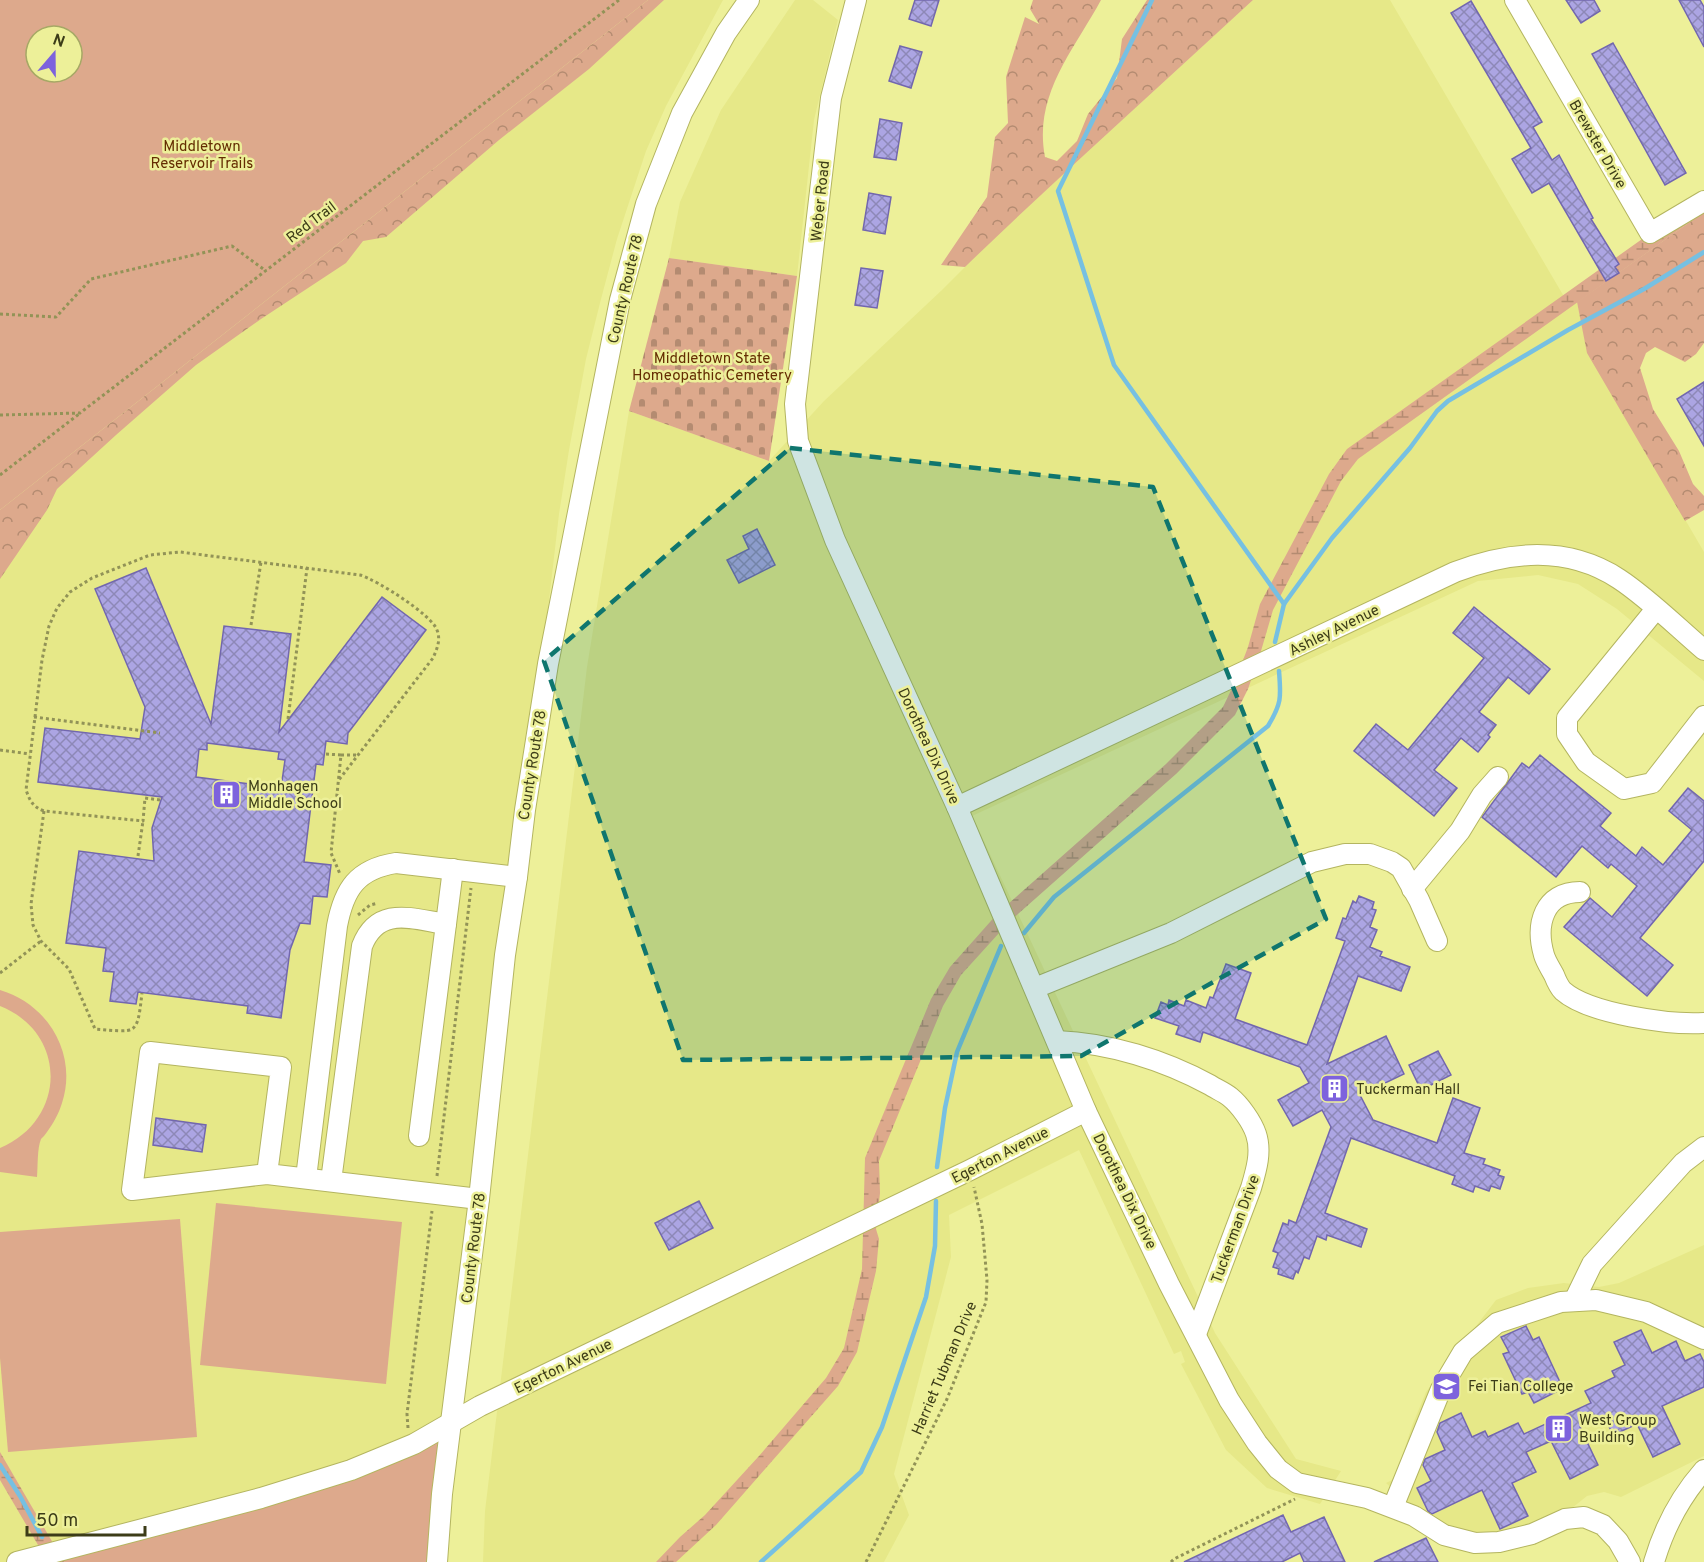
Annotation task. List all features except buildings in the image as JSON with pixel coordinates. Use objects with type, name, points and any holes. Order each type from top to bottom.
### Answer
[{"type":"street","name":"County Route 78","points":[[437,1562],[442,1494],[479,1199],[505,955],[525,810],[548,664],[620,300],[646,204],[682,113],[726,33],[749,0]]},
{"type":"street","name":"Weber Road","points":[[835,540],[798,441],[795,404],[831,98],[856,0]]},
{"type":"street","name":"Brewster Drive","points":[[1515,0],[1650,233],[1704,201]]},
{"type":"street","name":"Dorothea Dix Drive","points":[[835,540],[957,807],[1086,1111],[1229,1400],[1257,1443],[1278,1469],[1297,1483],[1367,1498],[1393,1507],[1414,1516],[1444,1535],[1475,1543],[1499,1542],[1532,1534],[1565,1519],[1584,1517],[1603,1525],[1618,1541],[1630,1562]]},
{"type":"street","name":"Ashley Avenue","points":[[957,807],[1455,572],[1484,561],[1512,555],[1546,555],[1596,566],[1619,579],[1704,650]]},
{"type":"street","points":[[1656,609],[1567,718],[1567,734],[1586,762],[1624,789],[1652,783],[1704,716]]},
{"type":"street","points":[[1412,889],[1460,831],[1482,795],[1498,777]]},
{"type":"street","points":[[1035,988],[1171,933],[1312,862],[1345,854],[1370,854],[1401,868],[1437,941]]},
{"type":"street","points":[[318,1179],[337,926],[342,901],[350,886],[383,865],[403,863],[517,877]]},
{"type":"street","points":[[419,1136],[453,869]]},
{"type":"street","points":[[1580,892],[1557,896],[1547,907],[1542,923],[1544,956],[1562,990],[1590,1006],[1652,1020],[1704,1023]]},
{"type":"street","points":[[318,1179],[366,937],[377,925],[391,918],[446,924]]},
{"type":"street","name":"Tuckerman Drive","points":[[1057,1041],[1117,1048],[1186,1072],[1230,1097],[1244,1113],[1256,1135],[1258,1164],[1251,1188],[1196,1334]]},
{"type":"street","points":[[267,1173],[281,1067],[150,1052],[132,1190],[267,1173],[479,1199]]},
{"type":"street","name":"Egerton Avenue","points":[[17,1562],[261,1498],[351,1470],[414,1444],[480,1406],[970,1170],[1086,1111]]},
{"type":"street","points":[[1574,1301],[1592,1264],[1683,1163],[1704,1147]]},
{"type":"street","points":[[1393,1507],[1441,1389],[1463,1352],[1497,1323],[1561,1302],[1596,1300],[1646,1312],[1704,1339]]},
{"type":"street","points":[[1654,1562],[1673,1514],[1687,1491],[1704,1470]]},
{"type":"path","name":"Red Trail","points":[[0,475],[619,0]]},
{"type":"path","points":[[0,314],[56,317],[91,279],[232,246],[266,271]]},
{"type":"path","points":[[0,415],[80,413]]},
{"type":"path","points":[[143,821],[44,811],[30,802],[26,790],[42,660],[53,616],[70,592],[84,582],[136,559],[161,553],[180,552],[353,574],[375,580],[429,620],[438,632],[439,643],[433,658],[338,781]]},
{"type":"path","points":[[251,625],[261,562]]},
{"type":"path","points":[[288,719],[307,568]]},
{"type":"path","points":[[34,717],[160,733]]},
{"type":"path","points":[[0,750],[30,754]]},
{"type":"path","points":[[326,754],[358,755]]},
{"type":"path","points":[[341,755],[333,861],[340,876],[370,905]]},
{"type":"path","points":[[138,856],[145,798],[160,800]]},
{"type":"path","points":[[44,811],[31,904],[33,925],[41,941],[69,969],[95,1029],[130,1032],[138,1023],[142,993]]},
{"type":"path","points":[[436,1185],[472,880]]},
{"type":"path","points":[[0,973],[41,941]]},
{"type":"path","name":"Harriet Tubman Drive","points":[[866,1562],[947,1399],[986,1302],[987,1280],[982,1224],[970,1170]]},
{"type":"path","points":[[409,1433],[407,1414],[433,1203]]},
{"type":"path","points":[[1171,1562],[1174,1558],[1317,1488]]},
{"type":"highlighted area","points":[[790,448],[1153,487],[1326,919],[1081,1056],[683,1060],[544,661]]},
{"type":"shaded area","points":[[648,0],[723,0],[666,106],[646,151],[617,239],[586,359],[559,514],[517,877],[449,1421],[370,1456],[0,1562],[0,510]]},
{"type":"shaded area","points":[[795,0],[813,0],[838,20],[814,120],[797,276],[669,258],[680,202],[721,110]]},
{"type":"shaded area","points":[[1253,0],[1390,0],[1566,300],[1577,302],[1588,353],[1704,552],[1704,681],[1617,609],[1578,584],[1538,575],[1478,581],[972,816],[1215,1333],[1296,1459],[1341,1471],[1320,1504],[1267,1488],[1226,1450],[1181,1364],[1185,1362],[1181,1351],[1174,1354],[1079,1150],[949,1215],[951,1257],[894,1474],[909,1515],[884,1562],[483,1562],[485,1511],[587,667],[629,411],[769,461],[824,401],[999,233]]},
{"type":"shaded area","name":"Fei Tian College","points":[[1704,1245],[1704,1456],[1621,1497],[1604,1492],[1587,1496],[1572,1508],[1565,1523],[1497,1553],[1481,1554],[1462,1551],[1444,1543],[1416,1511],[1386,1483],[1396,1475],[1426,1392],[1496,1300],[1528,1288],[1564,1283],[1599,1287],[1619,1283]]},
{"type":"green space","name":"Middletown Reservoir Trails","points":[[0,0],[648,0],[0,510]]},
{"type":"green space","points":[[648,0],[664,0],[589,69],[499,140],[386,237],[363,241],[346,263],[196,365],[116,435],[57,489],[47,510],[0,579],[0,510]]},
{"type":"green space","points":[[1033,0],[1101,0],[1068,55],[1050,93],[1043,135],[1045,157],[1057,161],[1077,141],[1088,114],[1117,78],[1122,39],[1147,0],[1253,0],[965,267],[941,265],[987,197],[995,137],[1008,123],[1006,77],[1025,17],[1039,24],[1030,9]]},
{"type":"green space","points":[[1704,195],[1704,212],[1358,459],[1341,481],[1273,610],[1248,689],[1235,715],[1176,774],[1009,922],[961,975],[943,1006],[879,1161],[880,1193],[876,1229],[879,1239],[876,1271],[857,1352],[838,1386],[716,1525],[676,1562],[656,1562],[705,1515],[759,1456],[826,1378],[844,1348],[862,1269],[865,1158],[931,999],[950,967],[998,913],[1166,764],[1223,707],[1248,647],[1260,604],[1329,474],[1347,449]]},
{"type":"green space","points":[[1704,212],[1704,343],[1696,354],[1685,362],[1655,347],[1646,353],[1640,368],[1653,409],[1679,451],[1693,484],[1704,496],[1704,510],[1685,521],[1587,353],[1577,302]]},
{"type":"green space","name":"Middletown State Homeopathic Cemetery","points":[[669,258],[797,276],[769,461],[629,411]]},
{"type":"green space","points":[[0,990],[17,997],[45,1019],[62,1049],[66,1067],[66,1085],[61,1107],[54,1122],[41,1139],[37,1177],[0,1172],[0,1148],[22,1135],[38,1118],[47,1098],[51,1077],[48,1055],[38,1036],[22,1019],[0,1006]]},
{"type":"green space","points":[[216,1203],[402,1222],[386,1384],[200,1365]]},
{"type":"green space","points":[[180,1219],[197,1437],[8,1452],[0,1358],[0,1232]]},
{"type":"green space","points":[[449,1421],[432,1562],[6,1562],[370,1456]]},
{"type":"green space","points":[[0,1452],[64,1562],[48,1562],[0,1480]]},
{"type":"waterway","points":[[1152,0],[1058,191],[1114,365],[1284,604]]},
{"type":"waterway","points":[[1275,642],[1284,604],[1332,538],[1410,448],[1437,411],[1448,401],[1704,252]]},
{"type":"waterway","points":[[1024,933],[1054,897],[1268,726],[1280,700],[1279,671]]},
{"type":"waterway","points":[[937,1167],[945,1108],[957,1052],[1001,946]]},
{"type":"waterway","points":[[761,1562],[861,1472],[882,1427],[926,1297],[935,1246],[936,1201]]},
{"type":"waterway","points":[[0,1465],[42,1537]]},
{"type":"place","name":"Monhagen Middle School","points":[[227,795]]},
{"type":"place","name":"Tuckerman Hall","points":[[1335,1089]]},
{"type":"place","name":"Fei Tian College","points":[[1447,1386]]},
{"type":"place","name":"West Group Building","points":[[1558,1429]]}]
